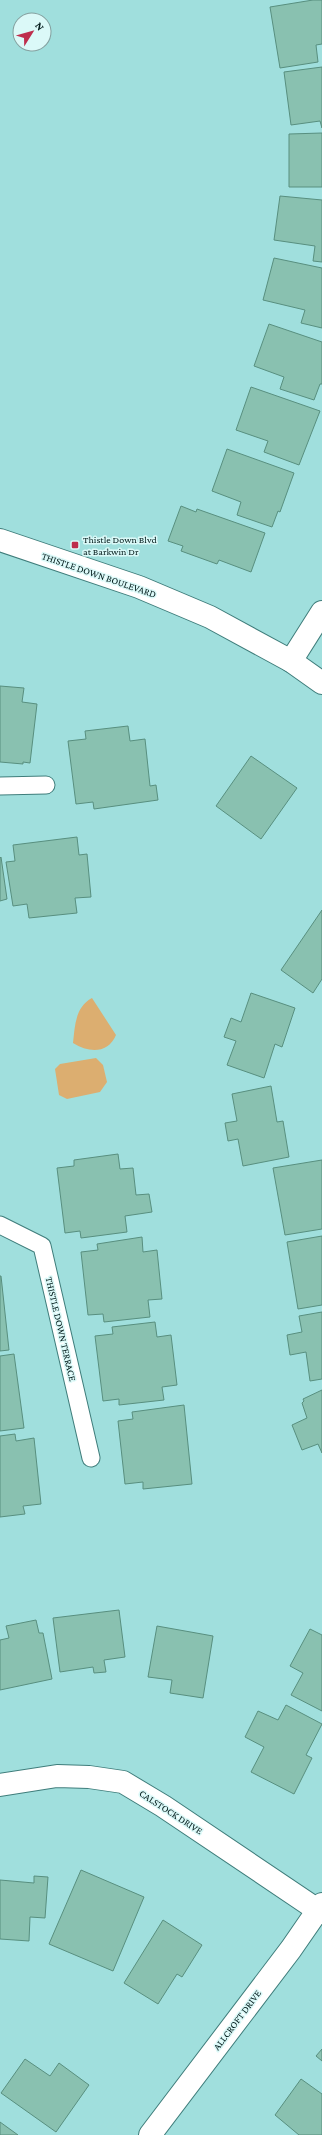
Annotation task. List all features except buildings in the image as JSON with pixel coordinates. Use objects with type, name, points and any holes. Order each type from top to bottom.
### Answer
[{"type":"street","name":"THISTLE DOWN BOULEVARD","points":[[0,540],[139,587],[210,617],[292,661],[322,683]]},
{"type":"street","points":[[292,661],[322,612]]},
{"type":"street","name":"CALSTOCK DRIVE","points":[[0,1785],[57,1776],[89,1777],[123,1782],[163,1806],[321,1909]]},
{"type":"street","name":"ALLCROFT DRIVE","points":[[150,2135],[321,1909]]},
{"type":"lane","points":[[0,786],[46,785]]},
{"type":"lane","name":"THISTLE DOWN TERRACE","points":[[0,1225],[42,1246],[91,1458]]},
{"type":"shaded area","points":[[92,998],[116,1035],[108,1046],[98,1050],[85,1049],[73,1043],[75,1024],[79,1012],[82,1006]]},
{"type":"shaded area","points":[[96,1058],[103,1065],[107,1082],[100,1092],[67,1099],[59,1095],[55,1069],[60,1064]]},
{"type":"place","name":"Thistle Down Blvd at Barkwin Dr","points":[[75,545]]}]
